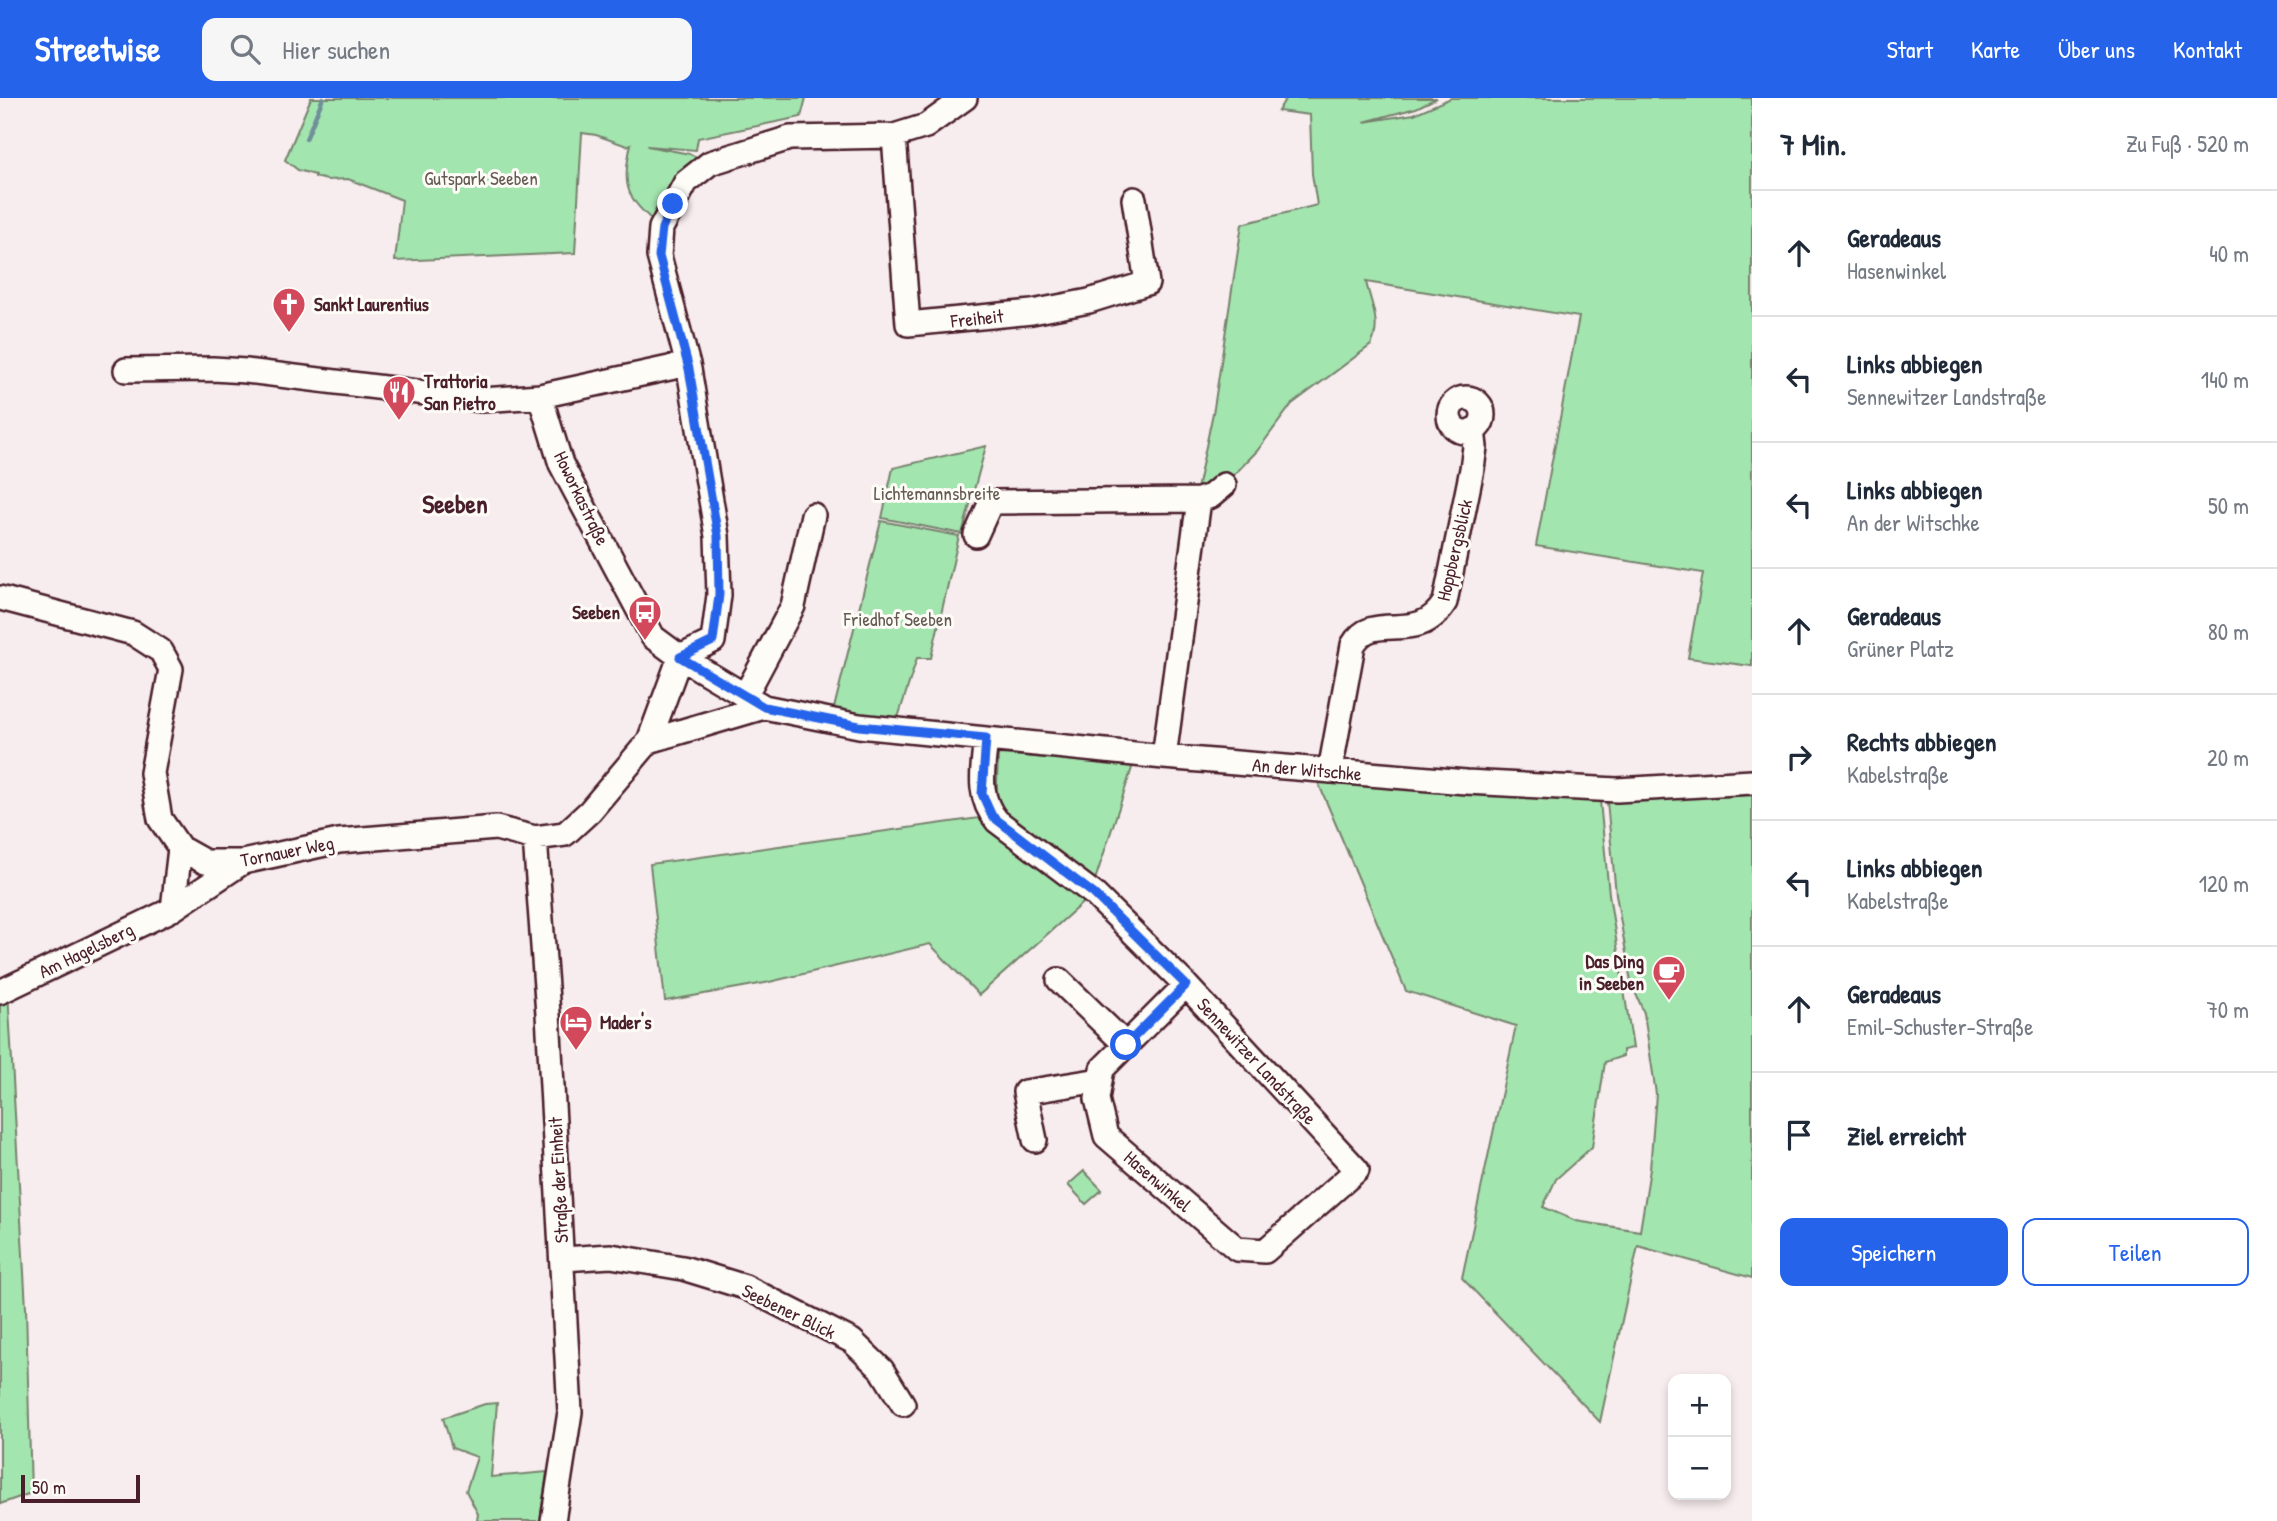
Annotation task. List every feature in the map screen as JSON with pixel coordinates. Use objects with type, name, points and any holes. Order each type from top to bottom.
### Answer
[{"type":"street","points":[[649,741],[680,657],[713,641],[719,595],[718,536],[688,366],[659,256],[662,228],[687,182],[710,163],[790,138],[894,136],[926,125],[965,98]]},
{"type":"street","name":"Freiheit","points":[[894,136],[908,324],[1032,312],[1089,301],[1146,283],[1134,199]]},
{"type":"street","points":[[126,370],[246,371],[482,400],[540,396],[688,366]]},
{"type":"street","name":"Howorkastraße","points":[[540,396],[561,464],[653,637],[680,657],[755,702]]},
{"type":"street","name":"Hoppbergsblick","points":[[1330,771],[1356,640],[1371,629],[1425,623],[1434,619],[1445,602],[1472,470],[1475,447],[1473,430]]},
{"type":"street","points":[[976,535],[991,502],[1199,500],[1212,496],[1224,485]]},
{"type":"street","points":[[1164,757],[1199,500]]},
{"type":"street","points":[[649,741],[755,702],[793,606],[813,515]]},
{"type":"street","points":[[0,598],[133,633],[161,651],[167,660],[171,669],[152,773],[160,819],[180,848],[173,909]]},
{"type":"street","name":"An der Witschke","points":[[755,702],[863,727],[1164,757],[1466,782],[1616,790],[1752,782]]},
{"type":"street","name":"Sennewitzer Landstraße","points":[[986,738],[982,794],[992,816],[1094,894],[1186,985],[1357,1170]]},
{"type":"street","name":"Tornauer Weg","points":[[180,848],[205,862],[243,862],[339,841],[496,828],[535,838],[565,834],[590,811],[649,741]]},
{"type":"street","name":"Straße der Einheit","points":[[535,838],[563,1259],[570,1412],[553,1521]]},
{"type":"street","name":"Am Hagelsberg","points":[[0,992],[173,909],[243,862]]},
{"type":"street","points":[[1059,980],[1126,1045]]},
{"type":"street","points":[[1035,1140],[1025,1092],[1100,1080],[1102,1069],[1186,985]]},
{"type":"street","name":"Hasenwinkel","points":[[1100,1080],[1097,1100],[1106,1136],[1237,1249],[1265,1251],[1357,1170]]},
{"type":"street","name":"Seebener Blick","points":[[563,1259],[611,1256],[683,1268],[745,1287],[852,1341],[882,1370],[903,1404]]},
{"type":"green space","name":"Gutspark Seeben","points":[[311,98],[806,98],[801,117],[698,138],[696,150],[647,146],[690,154],[710,163],[661,228],[641,209],[629,192],[627,172],[631,144],[627,146],[582,133],[575,253],[395,261],[402,200],[348,179],[327,180],[315,177],[298,170],[285,160]]},
{"type":"green space","points":[[1286,98],[1437,98],[1416,108],[1364,122],[1414,114],[1451,98],[1752,98],[1752,666],[1688,658],[1703,573],[1536,546],[1579,317],[1366,282],[1376,322],[1371,345],[1292,404],[1257,451],[1224,485],[1196,494],[1214,408],[1242,224],[1317,205],[1312,174],[1310,115],[1278,111]]},
{"type":"green space","name":"Lichtemannsbreite","points":[[986,446],[962,534],[882,518],[893,468]]},
{"type":"green space","name":"Friedhof Seeben","points":[[881,521],[959,536],[931,658],[917,658],[897,721],[833,712]]},
{"type":"green space","points":[[998,754],[1133,765],[1093,886],[996,812]]},
{"type":"green space","points":[[1318,782],[1600,801],[1609,894],[1633,1048],[1623,1050],[1623,1056],[1605,1062],[1592,1147],[1556,1179],[1543,1207],[1576,1221],[1640,1231],[1650,1169],[1656,1094],[1644,1013],[1631,982],[1616,894],[1607,802],[1752,795],[1752,1278],[1638,1246],[1600,1422],[1462,1278],[1516,1026],[1406,991]]},
{"type":"green space","points":[[979,818],[1089,897],[979,995],[930,944],[765,983],[665,1001],[650,864]]},
{"type":"green space","points":[[8,991],[26,1308],[31,1493],[0,1504],[0,996]]},
{"type":"green space","points":[[1084,1171],[1102,1190],[1086,1204],[1068,1185]]},
{"type":"green space","points":[[497,1403],[491,1477],[547,1472],[540,1521],[477,1521],[478,1514],[466,1491],[477,1457],[452,1448],[443,1418],[485,1404]]},
{"type":"waterway","points":[[306,139],[323,98]]},
{"type":"place","name":"Sankt Laurentius","points":[[289,334]]},
{"type":"place","name":"Trattoria San Pietro","points":[[399,422]]},
{"type":"place","name":"Seeben","points":[[645,642]]},
{"type":"place","name":"Das Ding in Seeben","points":[[1669,1002]]},
{"type":"place","name":"Mader's","points":[[576,1052]]},
{"type":"district","name":"Seeben","points":[[455,503]]},
{"type":"route","points":[[673,204],[662,228],[659,256],[689,369],[718,536],[719,595],[713,641],[680,657],[764,707],[859,726],[986,738],[982,794],[992,816],[1094,894],[1186,985],[1126,1045]]}]
